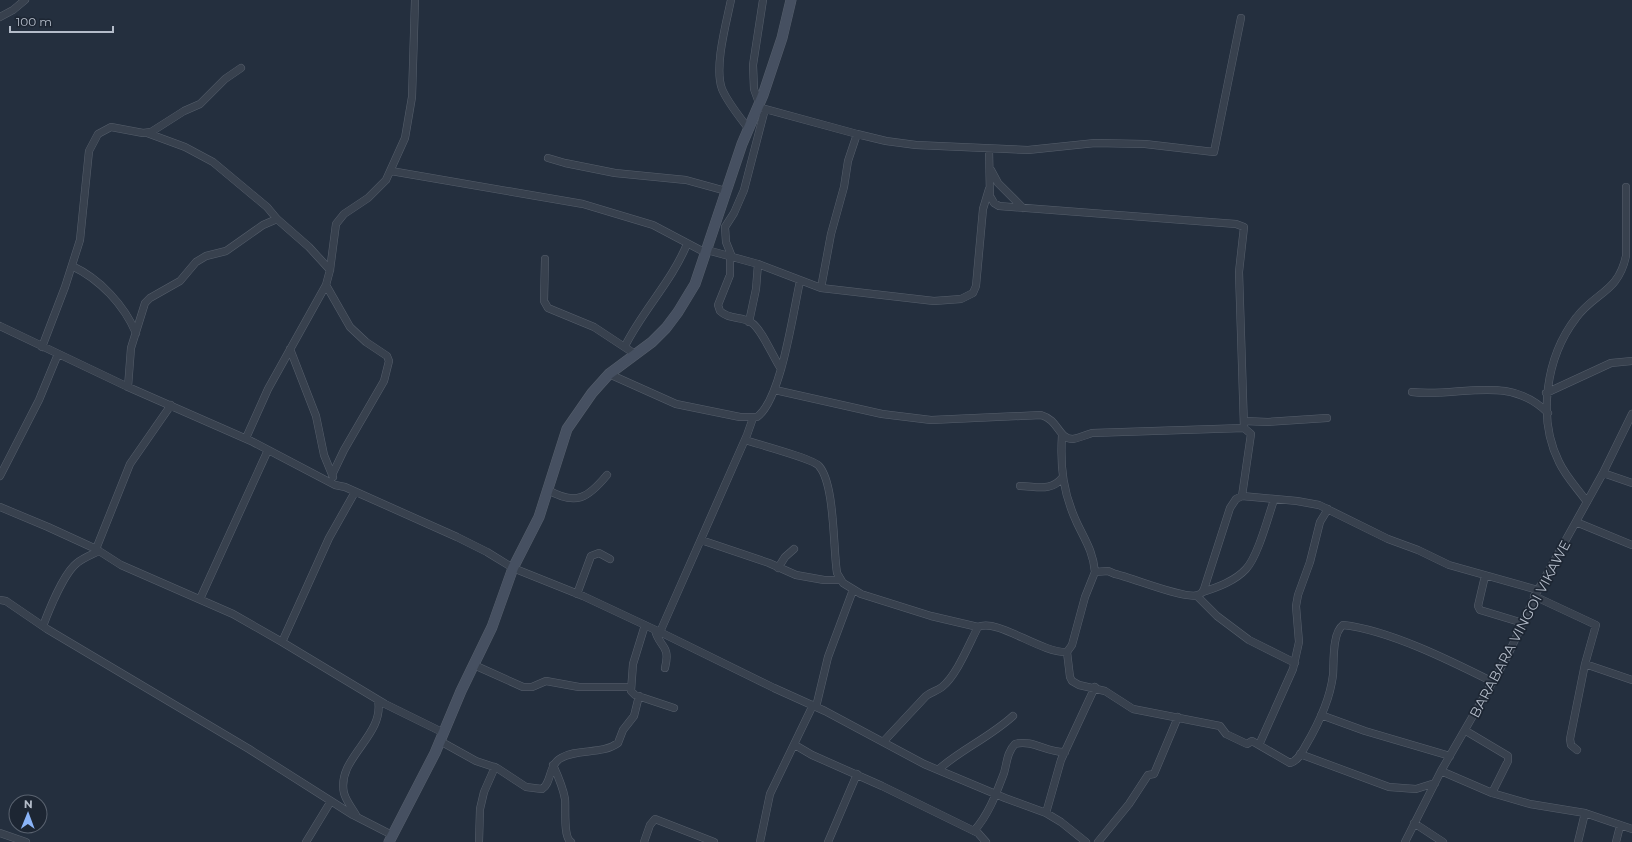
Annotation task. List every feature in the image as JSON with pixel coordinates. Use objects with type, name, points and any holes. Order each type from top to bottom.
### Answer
[{"type":"street","points":[[0,16],[13,10],[25,0]]},
{"type":"street","points":[[246,438],[268,389],[326,285],[330,270],[336,224],[344,214],[378,189],[391,171],[405,138],[410,111],[415,0]]},
{"type":"street","points":[[731,0],[719,67],[720,79],[726,98],[748,128]]},
{"type":"street","points":[[761,106],[754,89],[753,65],[763,0]]},
{"type":"street","points":[[781,369],[760,332],[749,322],[723,314],[718,308],[730,275],[731,257],[726,242],[725,227],[734,213],[744,190],[761,106],[782,38],[791,0]]},
{"type":"street","points":[[761,106],[857,134],[886,141],[916,145],[1028,150],[1095,142],[1145,144],[1214,152],[1241,18]]},
{"type":"street","points":[[147,133],[200,104],[218,86],[241,68]]},
{"type":"street","points":[[0,600],[6,601],[43,626],[249,749],[391,839],[442,737],[496,618],[513,568],[539,517],[567,429],[592,393],[609,374],[652,342],[678,312],[695,284],[748,128],[761,106]]},
{"type":"street","points":[[42,347],[80,240],[89,151],[92,142],[98,134],[111,127],[147,133],[185,147],[213,162],[268,207],[277,219],[309,247],[330,270]]},
{"type":"street","points":[[821,288],[829,246],[844,187],[848,160],[857,134]]},
{"type":"street","points":[[989,149],[991,200],[994,203],[1006,208],[1236,224],[1244,227],[1240,272],[1244,425],[1251,434],[1242,496]]},
{"type":"street","points":[[548,158],[615,173],[686,180],[726,191]]},
{"type":"street","points":[[990,168],[998,183],[1023,208]]},
{"type":"street","points":[[391,171],[583,204],[625,218],[653,225],[687,244],[706,252],[758,264],[821,288],[934,301],[961,299],[970,296],[973,293],[976,286],[983,209],[986,194],[990,187]]},
{"type":"street","points":[[1588,502],[1559,462],[1553,446],[1546,393],[1558,352],[1572,323],[1586,307],[1612,286],[1624,267],[1626,256],[1626,187]]},
{"type":"street","points":[[128,387],[131,348],[145,303],[150,298],[180,281],[196,262],[206,256],[226,251],[263,225],[277,219]]},
{"type":"street","points":[[625,346],[634,328],[677,267],[687,244]]},
{"type":"street","points":[[545,259],[544,301],[548,308],[594,327],[635,354]]},
{"type":"street","points":[[749,322],[756,289],[758,264]]},
{"type":"street","points":[[72,266],[95,279],[110,295],[126,316],[136,333]]},
{"type":"street","points":[[609,374],[676,404],[753,418],[762,414],[774,390],[781,369],[800,281]]},
{"type":"street","points":[[326,285],[350,327],[366,342],[387,356],[389,361],[384,381],[344,450],[332,475]]},
{"type":"street","points":[[0,326],[128,387],[246,438],[335,485],[355,492],[463,540],[487,552],[513,568],[577,594],[645,625],[814,706],[884,741],[924,764],[1046,813],[1061,822],[1086,842]]},
{"type":"street","points":[[290,349],[316,416],[324,455],[335,485]]},
{"type":"street","points":[[0,476],[39,400],[58,354]]},
{"type":"street","points":[[1546,393],[1611,363],[1632,361]]},
{"type":"street","points":[[774,390],[882,414],[931,420],[1041,415],[1052,419],[1062,435],[1062,478],[1066,496],[1076,522],[1093,554],[1095,572],[1085,597],[1072,645],[1067,652],[1067,666],[1072,681],[1079,686],[1095,687],[1105,691],[1133,709],[1220,726],[1226,734],[1247,744],[1252,741],[1290,763],[1296,761],[1321,715],[1330,690],[1337,634],[1343,625],[1382,635],[1405,643],[1451,662],[1493,682]]},
{"type":"street","points":[[1412,392],[1500,390],[1518,393],[1531,399],[1548,413]]},
{"type":"street","points":[[43,626],[50,607],[69,572],[76,563],[97,550],[130,464],[171,405]]},
{"type":"street","name":"BARABARA VINGOI VIKAWE","points":[[1405,842],[1441,771],[1466,731],[1493,682],[1524,623],[1536,593],[1588,502],[1632,414]]},
{"type":"street","points":[[665,668],[668,656],[667,651],[657,636],[657,631],[701,540],[753,418]]},
{"type":"street","points":[[1062,435],[1073,439],[1092,433],[1244,425],[1327,418]]},
{"type":"street","points":[[744,440],[809,459],[819,465],[825,477],[830,499],[836,573],[840,580],[853,590],[917,612],[978,627],[982,625],[994,626],[1050,651],[1067,652]]},
{"type":"street","points":[[200,600],[268,450]]},
{"type":"street","points":[[1603,474],[1632,483]]},
{"type":"street","points":[[548,490],[567,499],[576,499],[597,487],[607,475]]},
{"type":"street","points":[[1020,486],[1055,486],[1062,478]]},
{"type":"street","points":[[282,642],[329,538],[355,492]]},
{"type":"street","points":[[1200,594],[1230,508],[1236,499],[1242,496],[1310,503],[1328,509],[1388,539],[1418,550],[1449,565],[1536,593],[1595,623],[1597,627],[1585,664],[1570,739],[1571,745],[1577,750]]},
{"type":"street","points":[[1095,572],[1108,571],[1167,591],[1200,594],[1224,584],[1246,569],[1252,560],[1274,500]]},
{"type":"street","points":[[0,507],[13,511],[97,550],[121,565],[256,626],[442,737],[476,761],[495,767],[526,787],[542,789],[545,787],[553,765],[561,758],[570,754],[598,750],[618,743],[623,730],[634,716],[639,696]]},
{"type":"street","points":[[1259,745],[1295,663],[1299,642],[1296,606],[1298,595],[1310,562],[1320,522],[1328,509]]},
{"type":"street","points":[[1576,522],[1632,545]]},
{"type":"street","points":[[701,540],[722,546],[796,576],[824,580],[840,580]]},
{"type":"street","points":[[778,568],[785,557],[794,549]]},
{"type":"street","points":[[577,594],[590,556],[598,553],[610,559]]},
{"type":"street","points":[[1485,576],[1478,606],[1480,610],[1524,623]]},
{"type":"street","points":[[760,842],[768,800],[814,706],[828,657],[853,590]]},
{"type":"street","points":[[1200,594],[1217,616],[1249,640],[1295,663]]},
{"type":"street","points":[[645,625],[634,659],[631,686],[632,694],[674,708]]},
{"type":"street","points":[[884,741],[926,696],[933,690],[942,686],[954,672],[978,627]]},
{"type":"street","points":[[1585,664],[1632,680]]},
{"type":"street","points":[[474,665],[502,679],[523,687],[532,687],[546,681],[579,687],[631,686]]},
{"type":"street","points":[[1046,813],[1055,777],[1095,687]]},
{"type":"street","points":[[357,817],[344,795],[343,781],[351,762],[377,721],[380,709],[378,700]]},
{"type":"street","points":[[1321,715],[1364,731],[1450,756]]},
{"type":"street","points":[[939,769],[956,755],[995,732],[1013,716]]},
{"type":"street","points":[[1098,842],[1130,804],[1148,775],[1154,774],[1178,717]]},
{"type":"street","points":[[1466,731],[1508,756],[1508,761],[1492,793]]},
{"type":"street","points":[[974,832],[988,813],[994,793],[1004,774],[1009,753],[1015,744],[1030,744],[1050,751],[1066,752]]},
{"type":"street","points":[[795,745],[812,755],[857,774],[982,836],[985,842]]},
{"type":"street","points":[[1300,754],[1389,787],[1416,789],[1435,783]]},
{"type":"street","points":[[553,765],[563,790],[566,812],[566,835],[571,842]]},
{"type":"street","points":[[479,842],[483,797],[495,767]]},
{"type":"street","points":[[1441,771],[1492,793],[1530,804],[1585,812],[1620,826],[1632,829]]},
{"type":"street","points":[[828,842],[857,774]]},
{"type":"street","points":[[306,842],[331,801]]},
{"type":"street","points":[[1578,842],[1585,812]]},
{"type":"street","points":[[644,842],[650,825],[655,819],[714,842]]},
{"type":"street","points":[[1414,823],[1444,842]]},
{"type":"street","points":[[1616,842],[1620,826]]},
{"type":"street","points":[[0,833],[26,842]]}]
